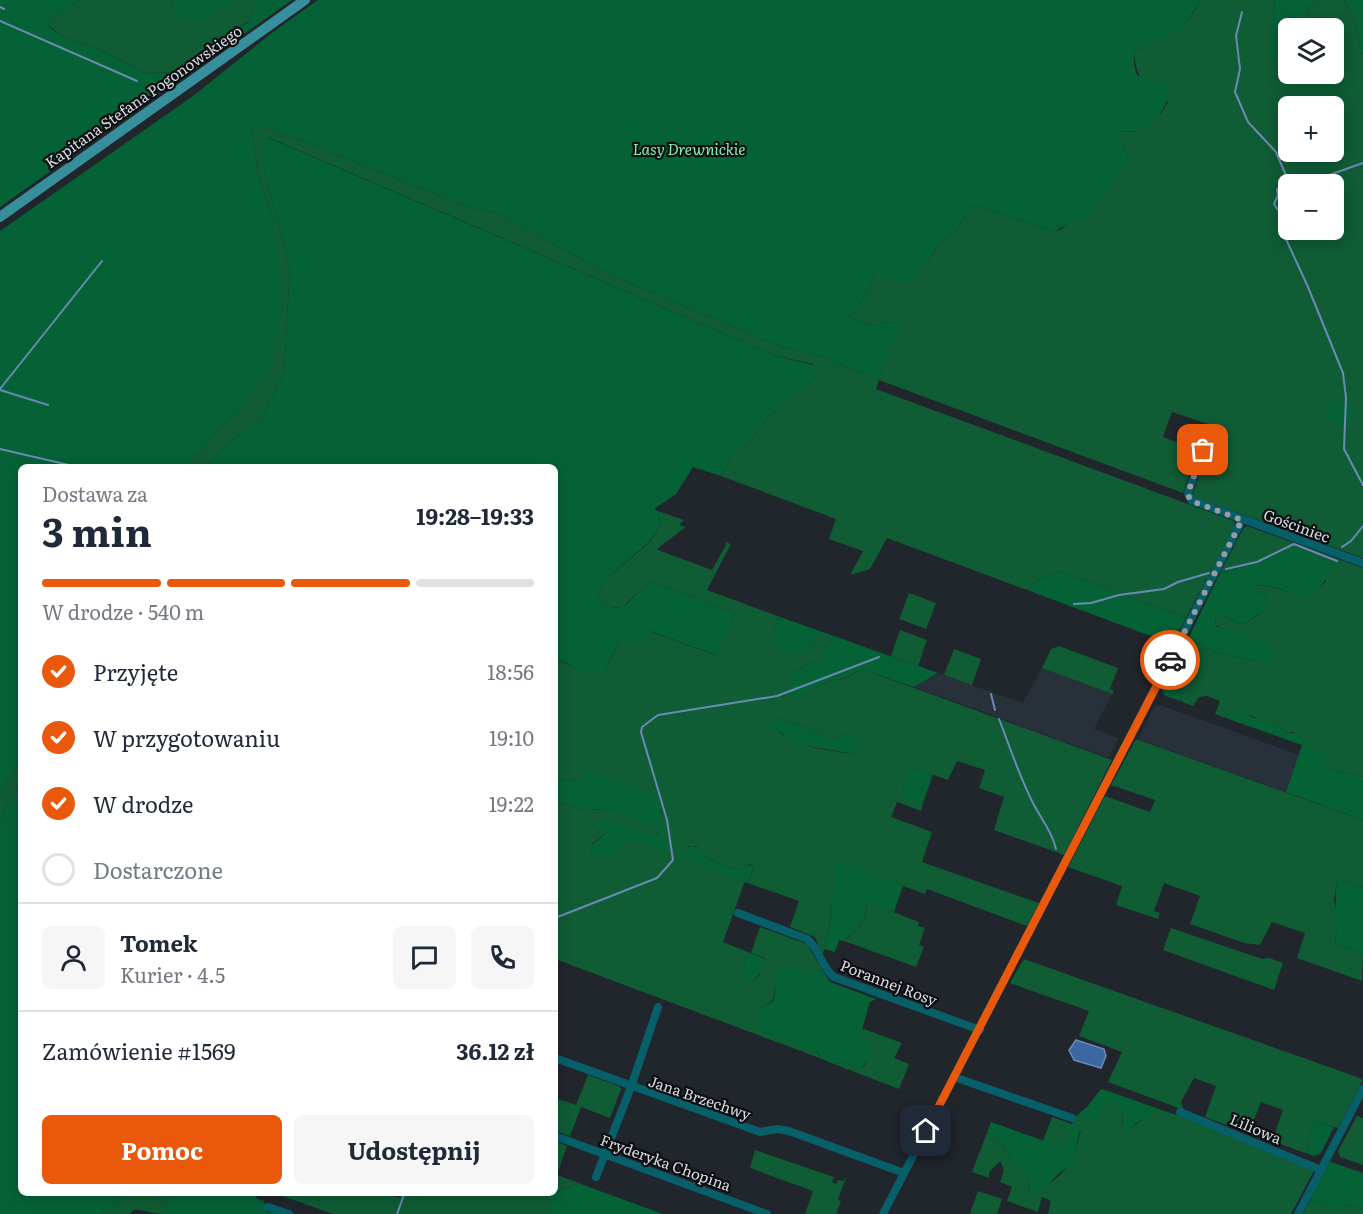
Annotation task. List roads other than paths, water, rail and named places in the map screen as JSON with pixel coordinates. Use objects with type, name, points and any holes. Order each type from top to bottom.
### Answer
[{"type":"main road","name":"Kapitana Stefana Pogonowskiego","points":[[0,217],[304,0]]},
{"type":"street","name":"Gościniec","points":[[1211,430],[1189,490],[1189,498],[1242,520],[1363,563]]},
{"type":"street","points":[[883,1214],[1242,520]]},
{"type":"street","name":"Porannej Rosy","points":[[738,913],[807,939],[814,945],[828,971],[834,977],[980,1030]]},
{"type":"street","points":[[596,1177],[631,1087],[658,1007]]},
{"type":"street","name":"Jana Brzechwy","points":[[558,1059],[760,1132],[778,1129],[789,1131],[904,1173]]},
{"type":"street","points":[[954,1077],[1072,1118]]},
{"type":"street","points":[[1299,1214],[1363,1089]]},
{"type":"street","name":"Liliowa","points":[[1180,1112],[1321,1170]]},
{"type":"street","name":"Fryderyka Chopina","points":[[558,1137],[767,1214]]},
{"type":"street","points":[[268,1207],[289,1214]]},
{"type":"water","points":[[1076,1040],[1104,1049],[1106,1056],[1101,1068],[1074,1060],[1069,1050]]},
{"type":"waterway","points":[[0,7],[4,9]]},
{"type":"waterway","points":[[1242,12],[1236,36],[1240,69],[1235,92],[1248,122],[1276,152],[1287,178],[1277,190],[1278,195],[1274,204],[1283,217],[1280,226],[1343,373],[1346,398],[1344,449],[1363,485]]},
{"type":"waterway","points":[[0,21],[137,81]]},
{"type":"waterway","points":[[1332,174],[1363,163]]},
{"type":"waterway","points":[[0,389],[102,261]]},
{"type":"waterway","points":[[0,390],[48,405]]},
{"type":"waterway","points":[[0,449],[65,464]]},
{"type":"waterway","points":[[1342,547],[1351,541],[1363,526]]},
{"type":"waterway","points":[[1226,569],[1257,562],[1294,544],[1337,561]]},
{"type":"waterway","points":[[1074,604],[1091,603],[1119,595],[1164,589],[1178,582],[1209,573]]},
{"type":"waterway","points":[[558,917],[657,878],[673,860],[667,820],[641,732],[642,727],[658,715],[777,696],[879,657]]},
{"type":"waterway","points":[[991,694],[995,710]]},
{"type":"waterway","points":[[999,719],[1023,782],[1056,849]]},
{"type":"waterway","points":[[397,1214],[404,1196]]},
{"type":"park label","name":"Lasy Drewnickie","points":[[689,148]]}]
